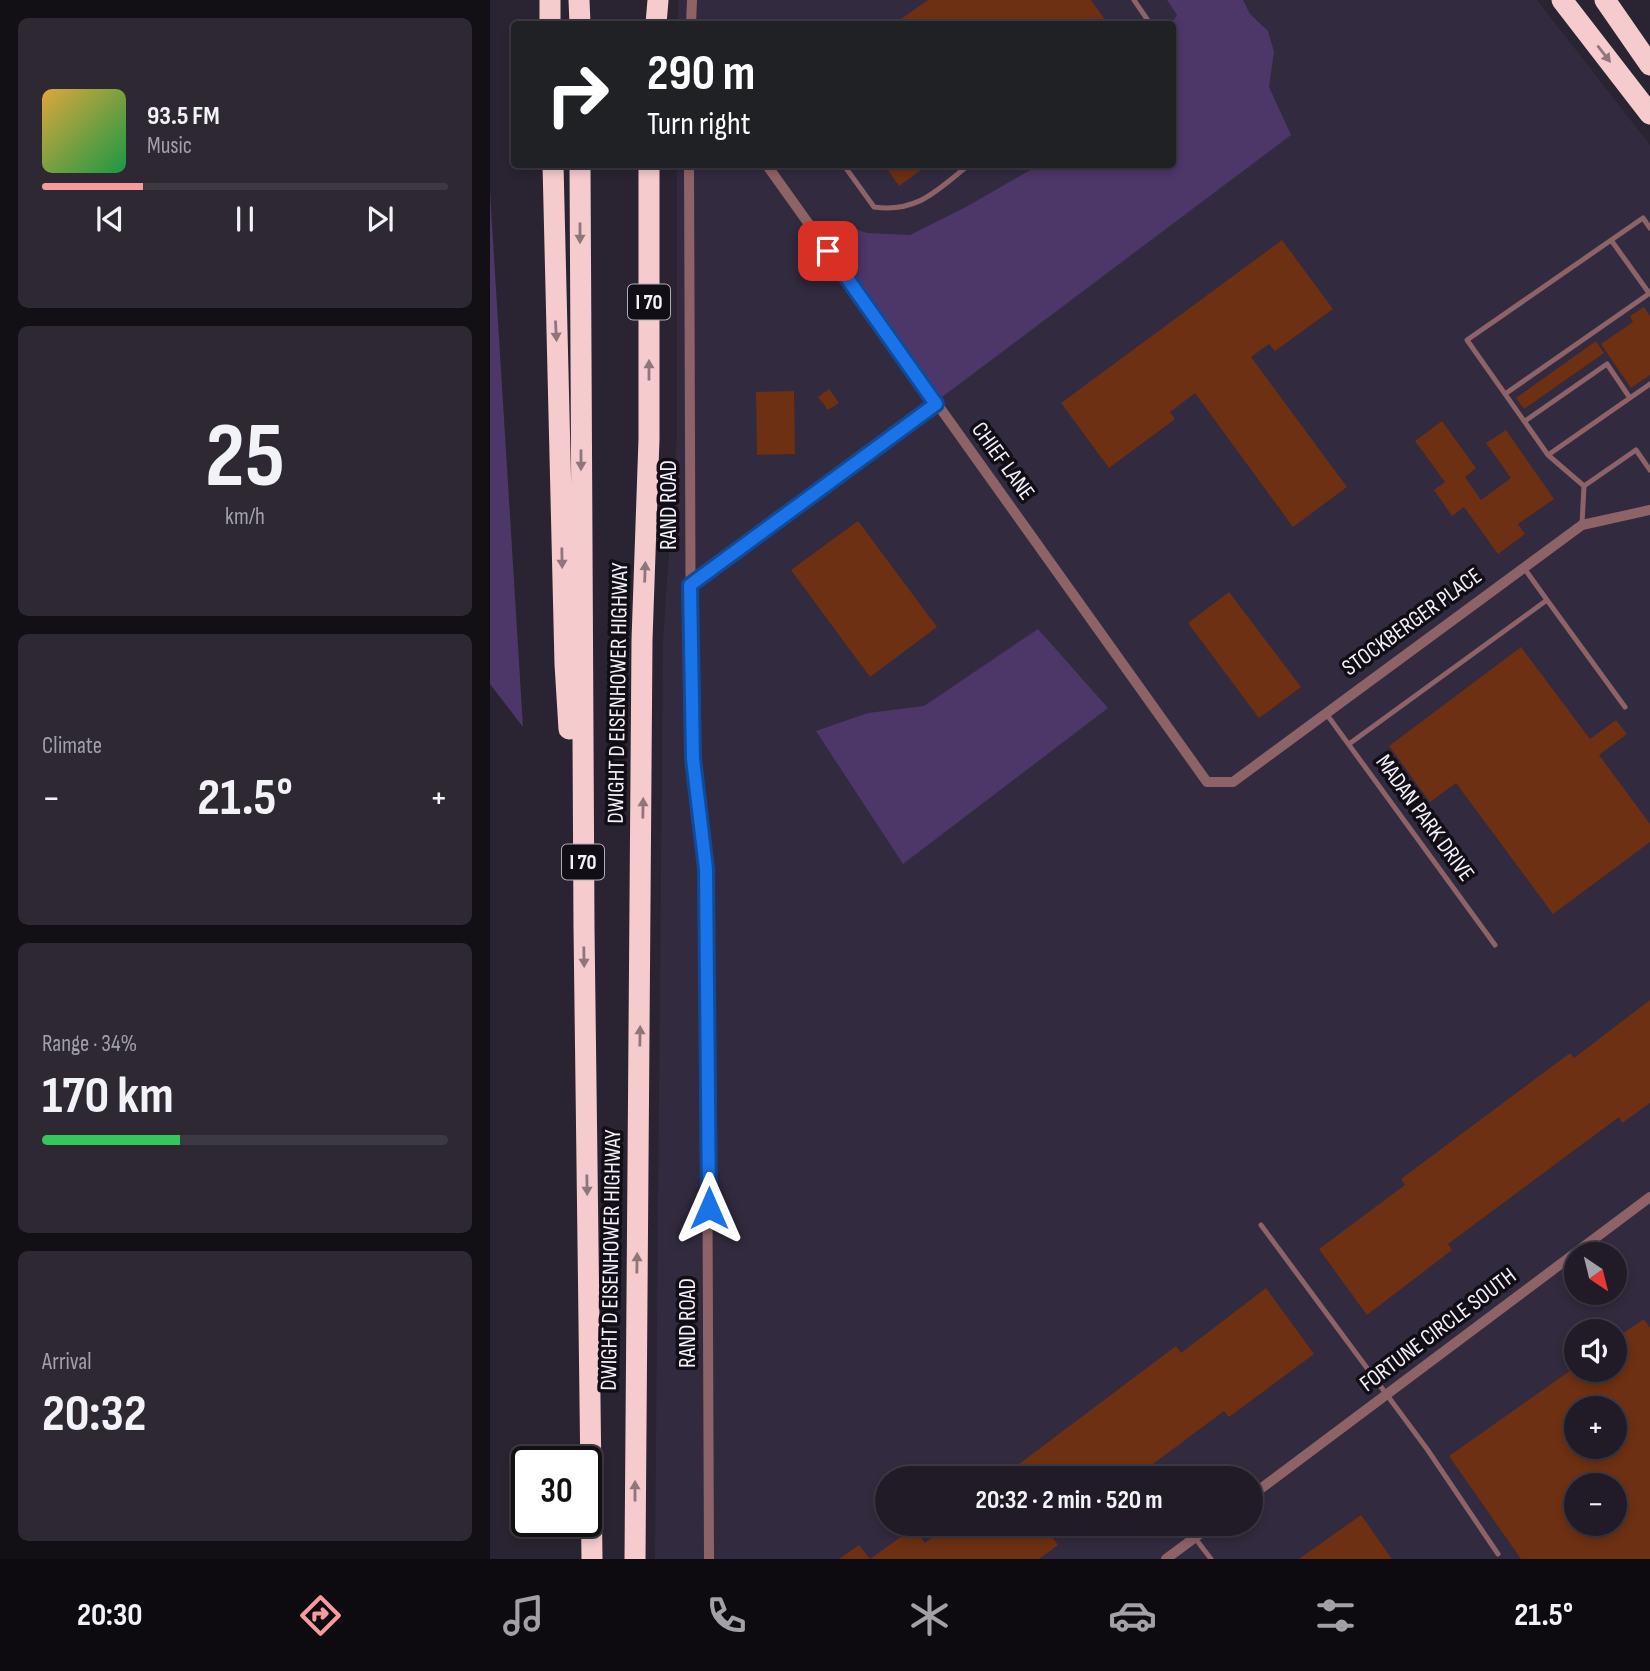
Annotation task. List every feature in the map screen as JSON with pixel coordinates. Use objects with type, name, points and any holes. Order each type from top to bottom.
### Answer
[{"type":"highway","points":[[550,0],[550,21]]},
{"type":"highway","points":[[579,0],[579,21]]},
{"type":"highway","points":[[647,0],[647,21]]},
{"type":"highway","points":[[656,21],[658,0]]},
{"type":"highway","points":[[1562,0],[1650,114]]},
{"type":"highway","points":[[1605,0],[1650,65]]},
{"type":"highway","points":[[553,168],[565,664],[584,927]]},
{"type":"highway","name":"DWIGHT D EISENHOWER HIGHWAY","points":[[580,168],[584,927],[592,1559]]},
{"type":"highway","name":"DWIGHT D EISENHOWER HIGHWAY","points":[[635,1559],[642,640],[649,439],[649,168]]},
{"type":"street","points":[[691,21],[692,0]]},
{"type":"street","name":"RAND ROAD","points":[[689,168],[693,759],[706,869],[709,1559]]},
{"type":"street","name":"CHIEF LANE","points":[[769,168],[1207,782]]},
{"type":"street","points":[[690,585],[936,404]]},
{"type":"street","name":"STOCKBERGER PLACE","points":[[1207,782],[1233,782],[1582,525],[1650,510]]},
{"type":"street","name":"FORTUNE CIRCLE SOUTH","points":[[1263,1487],[1650,1198]]},
{"type":"street","points":[[1166,1559],[1198,1536]]},
{"type":"lane","points":[[1134,0],[1148,21]]},
{"type":"lane","points":[[846,168],[874,207],[897,210],[924,199],[966,168]]},
{"type":"lane","points":[[1584,485],[1548,455],[1467,340],[1643,218],[1650,228]]},
{"type":"lane","points":[[1505,394],[1649,293],[1611,240]]},
{"type":"lane","points":[[1525,421],[1606,364],[1630,398]]},
{"type":"lane","points":[[1548,455],[1650,384]]},
{"type":"lane","points":[[1584,485],[1636,450],[1650,470]]},
{"type":"lane","points":[[1582,525],[1584,485]]},
{"type":"lane","points":[[1523,567],[1625,707]]},
{"type":"lane","points":[[1349,744],[1547,600]]},
{"type":"lane","name":"MADAN PARK DRIVE","points":[[1325,712],[1495,945]]},
{"type":"lane","points":[[1261,1226],[1387,1396],[1498,1554]]},
{"type":"lane","points":[[1195,1538],[1211,1559]]},
{"type":"shaded area","points":[[678,0],[1537,0],[1650,145],[1650,1559],[655,1559],[663,640],[677,438],[677,168],[1176,168],[1176,21],[678,21]]},
{"type":"shaded area","points":[[1167,0],[1243,0],[1250,14],[1268,31],[1274,52],[1269,87],[1291,135],[942,397],[922,379],[831,242],[827,224],[844,225],[867,233],[910,235],[1034,168],[1176,168],[1176,21],[1173,21],[1177,15]]},
{"type":"shaded area","points":[[490,192],[523,727],[490,684]]},
{"type":"shaded area","points":[[1038,629],[1108,708],[903,864],[816,731],[868,713],[924,706]]},
{"type":"building","points":[[928,0],[1091,0],[1106,21],[898,21]]},
{"type":"building","points":[[887,168],[924,168],[899,186]]},
{"type":"building","points":[[1282,240],[1333,309],[1275,351],[1269,344],[1251,357],[1347,487],[1293,527],[1195,393],[1170,412],[1175,419],[1109,468],[1061,403]]},
{"type":"building","points":[[1644,307],[1650,316],[1650,375],[1631,388],[1601,344],[1633,322],[1630,316]]},
{"type":"building","points":[[1596,341],[1604,353],[1524,409],[1516,398]]},
{"type":"building","points":[[829,389],[839,403],[828,410],[818,397]]},
{"type":"building","points":[[794,391],[795,454],[757,455],[756,392]]},
{"type":"building","points":[[1442,421],[1476,468],[1465,477],[1481,500],[1511,478],[1486,443],[1506,430],[1554,499],[1518,524],[1525,534],[1498,554],[1464,507],[1452,516],[1434,490],[1445,482],[1415,441]]},
{"type":"building","points":[[858,521],[937,627],[870,677],[791,570]]},
{"type":"building","points":[[1229,592],[1301,687],[1259,718],[1188,623]]},
{"type":"building","points":[[1521,647],[1590,739],[1616,720],[1627,734],[1599,755],[1650,824],[1650,842],[1553,914],[1456,783],[1430,802],[1389,746]]},
{"type":"building","points":[[1650,1000],[1650,1103],[1622,1123],[1619,1117],[1448,1244],[1452,1250],[1367,1315],[1319,1249],[1405,1185],[1401,1179],[1570,1053],[1574,1058]]},
{"type":"building","points":[[1266,1288],[1314,1354],[1229,1417],[1224,1411],[1150,1466],[1016,1466],[1176,1346],[1181,1353]]},
{"type":"building","points":[[1644,1319],[1650,1328],[1650,1559],[1521,1559],[1449,1456],[1564,1375],[1564,1382],[1627,1382],[1627,1331]]},
{"type":"building","points":[[1361,1515],[1392,1559],[1299,1559]]},
{"type":"building","points":[[902,1536],[919,1536],[925,1543],[934,1536],[1056,1536],[1053,1538],[1058,1545],[1039,1559],[870,1559]]},
{"type":"building","points":[[859,1545],[870,1559],[839,1559]]},
{"type":"route","points":[[709,1208],[706,869],[693,759],[690,585],[936,404],[828,251]]}]
